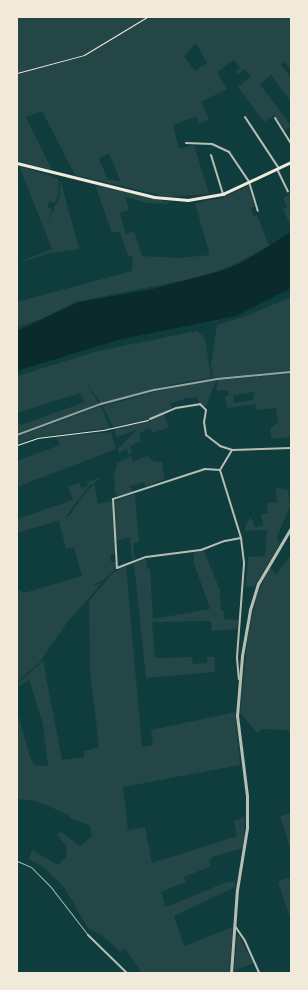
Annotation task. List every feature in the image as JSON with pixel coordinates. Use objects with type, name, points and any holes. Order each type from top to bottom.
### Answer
[{"type":"main road","points":[[17,163],[173,200],[212,197],[223,194],[291,162]]},
{"type":"street","points":[[245,117],[277,168],[288,192]]},
{"type":"street","points":[[275,118],[291,144]]},
{"type":"street","points":[[186,143],[212,144],[229,152],[249,182],[258,211]]},
{"type":"street","points":[[211,155],[223,194]]},
{"type":"street","points":[[150,420],[184,405],[203,405],[206,410],[204,429],[209,440],[232,450],[291,448]]},
{"type":"street","points":[[232,450],[220,470],[241,538],[244,564],[237,658],[239,680]]},
{"type":"street","points":[[220,470],[199,471],[113,499],[117,568],[146,557],[201,550],[224,541],[241,538]]},
{"type":"street","points":[[231,973],[234,926],[248,816],[237,716],[239,680],[254,594],[263,573],[291,528]]},
{"type":"street","points":[[234,926],[246,941],[259,973]]},
{"type":"street","points":[[88,935],[127,973]]},
{"type":"lane","points":[[17,861],[31,868],[50,886],[88,935]]},
{"type":"path","points":[[17,73],[84,55],[147,17]]},
{"type":"path","points":[[17,445],[37,438],[103,430],[150,420]]},
{"type":"shaded area","points":[[17,17],[291,17],[291,70],[285,62],[281,65],[291,77],[291,102],[271,75],[260,84],[291,126],[285,130],[274,115],[264,122],[238,87],[251,77],[245,69],[238,74],[236,71],[240,68],[234,60],[217,72],[227,89],[201,102],[209,119],[199,124],[196,116],[173,125],[179,149],[194,145],[209,194],[168,197],[75,175],[42,111],[26,117],[52,170],[17,161]],"holes":[[[196,43],[207,63],[195,71],[184,56]],[[109,153],[120,180],[120,181],[108,180],[99,159]]]},
{"type":"shaded area","points":[[19,166],[58,178],[59,192],[55,203],[50,201],[47,207],[52,209],[46,225],[60,195],[60,178],[79,249],[51,253],[17,263],[52,249]]},
{"type":"shaded area","points":[[95,185],[168,202],[168,204],[147,203],[125,197],[129,210],[120,213],[126,234],[134,231],[142,256],[178,258],[210,255],[195,203],[222,198],[248,186],[255,207],[251,208],[253,217],[257,215],[269,246],[231,266],[205,276],[76,302],[41,319],[17,327],[17,302],[132,271],[133,257],[128,255],[119,231],[112,233]]},
{"type":"shaded area","points":[[291,193],[291,226],[283,209],[287,207],[283,198]]},
{"type":"shaded area","points":[[291,232],[291,288],[236,316],[118,340],[17,371],[17,331],[79,302],[153,289],[224,270],[245,261]]},
{"type":"shaded area","points":[[291,297],[291,371],[213,378],[211,364],[217,325],[249,315]]},
{"type":"shaded area","points":[[197,331],[205,338],[211,378],[173,384],[101,403],[86,383],[99,404],[17,433],[17,422],[21,425],[85,402],[80,393],[17,413],[17,376],[98,351]]},
{"type":"shaded area","points":[[291,374],[291,437],[272,439],[270,428],[278,422],[276,408],[257,410],[255,404],[227,408],[225,396],[229,395],[228,390],[216,391],[218,380]],"holes":[[[254,392],[253,400],[234,403],[233,395]]]},
{"type":"shaded area","points":[[216,381],[206,406],[199,403],[197,397],[187,398],[170,404],[172,408],[153,418],[124,425],[113,427],[103,406],[173,387]]},
{"type":"shaded area","points":[[101,406],[110,428],[37,437],[17,444],[17,437]]},
{"type":"shaded area","points":[[164,414],[169,427],[153,433],[150,428],[139,433],[141,441],[130,446],[132,452],[129,454],[126,448],[119,454],[118,449],[137,430],[116,437],[115,429]]},
{"type":"shaded area","points":[[111,432],[116,449],[17,487],[17,461],[60,445],[56,437]]},
{"type":"shaded area","points":[[131,456],[133,462],[147,456],[155,462],[162,462],[165,479],[146,487],[144,482],[130,486],[132,492],[117,496],[115,493],[114,475],[117,463]]},
{"type":"shaded area","points":[[103,477],[88,487],[64,519],[17,533],[17,519],[73,500],[68,486],[80,483],[81,488],[88,486],[87,482]]},
{"type":"shaded area","points":[[94,484],[98,504],[112,501],[115,554],[110,555],[111,562],[116,562],[117,567],[103,580],[93,585],[101,584],[66,624],[39,663],[17,682],[17,589],[24,593],[82,576],[74,547],[66,549],[59,521],[70,515],[82,497]]},
{"type":"shaded area","points":[[276,488],[288,490],[290,507],[277,536],[279,545],[254,587],[246,586],[248,557],[265,556],[267,530],[245,531],[246,524],[251,517],[255,527],[263,525],[261,514],[268,513],[267,503],[277,502]]},
{"type":"shaded area","points":[[135,494],[139,542],[133,543],[135,559],[132,560],[130,537],[116,541],[115,501]]},
{"type":"shaded area","points":[[204,551],[220,590],[221,611],[224,611],[224,619],[238,620],[237,629],[212,631],[211,621],[152,622],[155,658],[192,657],[193,664],[207,663],[207,657],[214,657],[215,672],[146,678],[134,563],[146,559],[148,569],[150,569],[153,619],[210,609],[194,563],[194,553]]},
{"type":"shaded area","points":[[291,555],[291,734],[288,730],[262,729],[257,733],[240,713],[248,633],[257,595],[270,567],[276,575]]},
{"type":"shaded area","points":[[126,566],[142,747],[153,745],[151,730],[235,712],[240,765],[123,787],[128,830],[145,827],[152,863],[237,836],[234,821],[245,817],[243,848],[212,857],[209,861],[211,866],[184,877],[186,882],[161,892],[165,904],[161,906],[169,906],[224,883],[235,881],[235,887],[174,916],[184,946],[233,927],[229,973],[141,972],[125,948],[120,952],[103,936],[88,928],[64,887],[42,866],[29,859],[32,850],[58,865],[66,857],[67,847],[57,834],[61,832],[80,846],[92,836],[90,826],[70,818],[69,815],[36,801],[17,799],[17,711],[30,758],[34,765],[48,766],[43,725],[29,679],[17,688],[17,684],[43,661],[62,760],[84,757],[84,751],[99,747],[90,671],[89,601],[113,573]]},
{"type":"shaded area","points":[[291,813],[291,851],[280,816]]},
{"type":"shaded area","points":[[286,878],[291,879],[291,920],[278,882]]},
{"type":"shaded area","points":[[239,935],[253,963],[234,971],[237,936]]},
{"type":"railway","points":[[17,435],[101,404],[154,390],[217,379],[291,372]]}]
